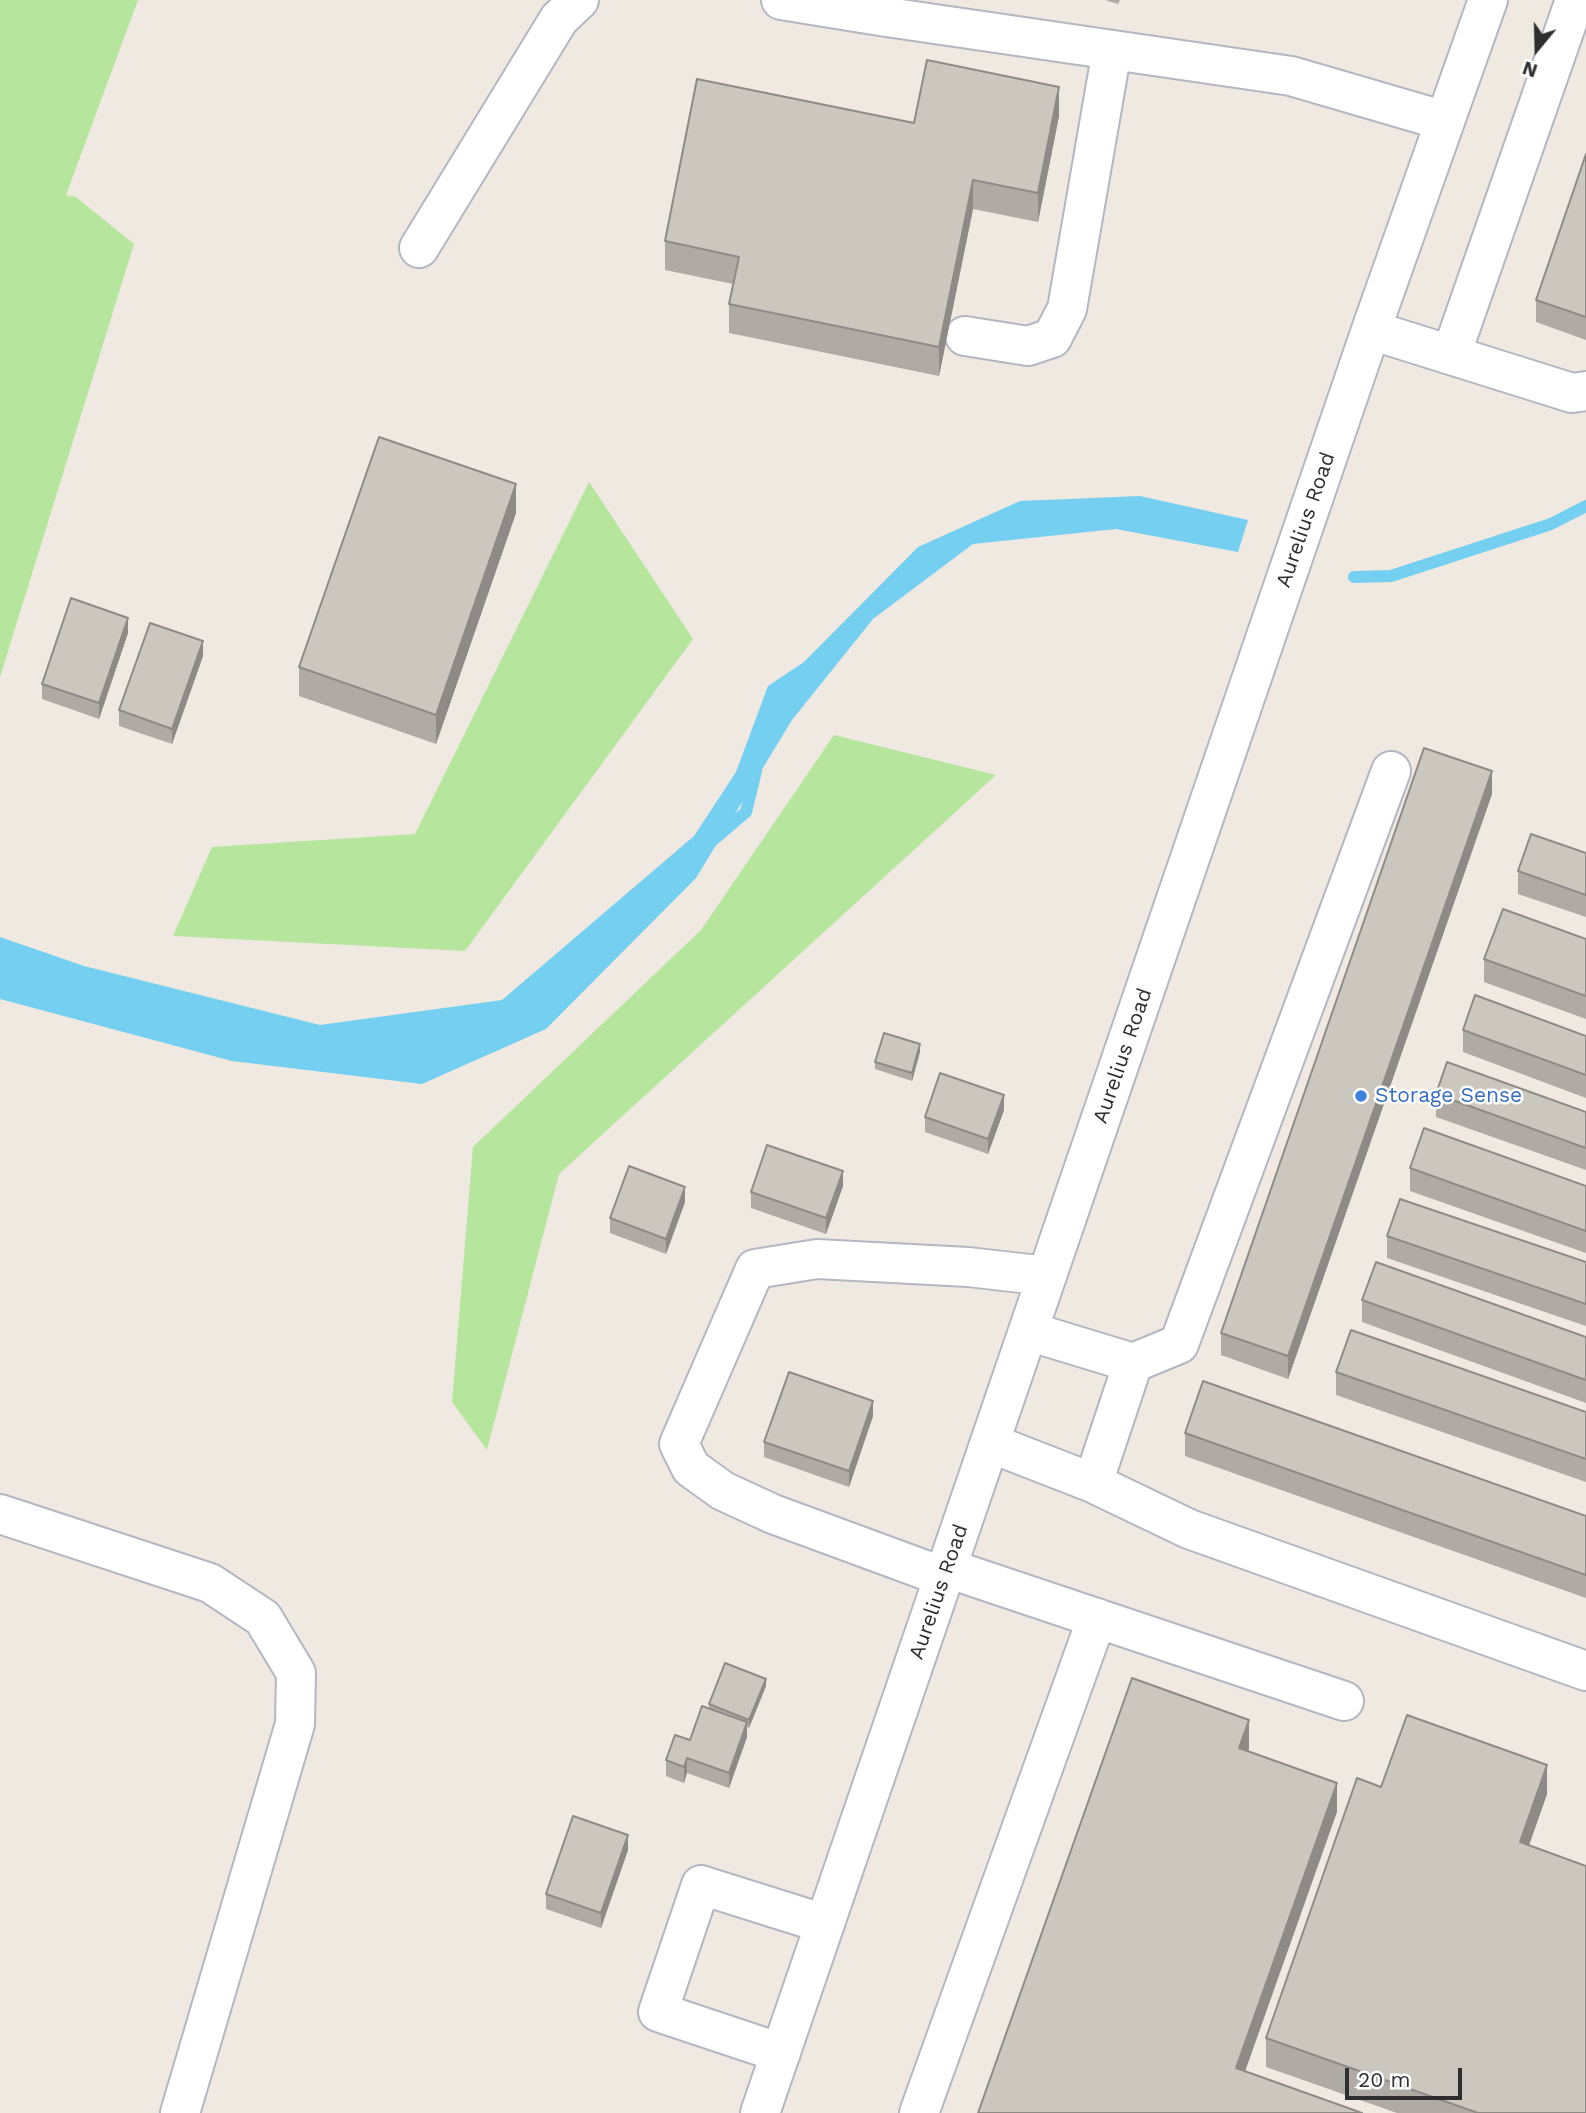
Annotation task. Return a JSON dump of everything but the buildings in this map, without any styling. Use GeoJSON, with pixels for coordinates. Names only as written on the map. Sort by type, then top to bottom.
{"type":"FeatureCollection","features":[{"type":"Feature","properties":{"kind":"street"},"geometry":{"type":"LineString","coordinates":[[419,248],[559,19],[579,0]]}},
{"type":"Feature","properties":{"kind":"street"},"geometry":{"type":"LineString","coordinates":[[781,0],[1291,76],[1445,121]]}},
{"type":"Feature","properties":{"kind":"street","name":"Aurelius Road"},"geometry":{"type":"LineString","coordinates":[[760,2113],[1371,330],[1488,0]]}},
{"type":"Feature","properties":{"kind":"street"},"geometry":{"type":"LineString","coordinates":[[1451,355],[1576,0]]}},
{"type":"Feature","properties":{"kind":"street"},"geometry":{"type":"LineString","coordinates":[[964,336],[1028,346],[1052,338],[1067,309],[1112,50]]}},
{"type":"Feature","properties":{"kind":"street"},"geometry":{"type":"LineString","coordinates":[[1371,330],[1572,393],[1586,391]]}},
{"type":"Feature","properties":{"kind":"street"},"geometry":{"type":"LineString","coordinates":[[1028,1331],[1133,1363],[1179,1344],[1391,771]]}},
{"type":"Feature","properties":{"kind":"street"},"geometry":{"type":"LineString","coordinates":[[1047,1276],[968,1267],[817,1259],[755,1269],[679,1444],[691,1468],[723,1491],[773,1514],[946,1573],[1097,1618],[1344,1701]]}},
{"type":"Feature","properties":{"kind":"street"},"geometry":{"type":"LineString","coordinates":[[1093,1483],[1133,1363]]}},
{"type":"Feature","properties":{"kind":"street"},"geometry":{"type":"LineString","coordinates":[[990,1443],[1093,1483],[1189,1529],[1586,1671]]}},
{"type":"Feature","properties":{"kind":"street"},"geometry":{"type":"LineString","coordinates":[[0,1514],[210,1583],[263,1618],[296,1673],[295,1724],[180,2113]]}},
{"type":"Feature","properties":{"kind":"street"},"geometry":{"type":"LineString","coordinates":[[919,2113],[1097,1618]]}},
{"type":"Feature","properties":{"kind":"street"},"geometry":{"type":"LineString","coordinates":[[781,2053],[658,2012],[701,1885],[825,1924]]}},
{"type":"Feature","properties":{"kind":"green space"},"geometry":{"type":"Polygon","coordinates":[[[0,0],[138,0],[66,195],[76,197],[134,244],[0,677],[0,0]]]}},
{"type":"Feature","properties":{"kind":"green space"},"geometry":{"type":"Polygon","coordinates":[[[589,482],[693,639],[465,951],[173,936],[212,847],[415,834],[589,482]]]}},
{"type":"Feature","properties":{"kind":"green space"},"geometry":{"type":"Polygon","coordinates":[[[834,735],[996,775],[559,1174],[487,1450],[452,1402],[473,1147],[701,930],[834,735]]]}},
{"type":"Feature","properties":{"kind":"water"},"geometry":{"type":"Polygon","coordinates":[[[1140,496],[1248,520],[1238,552],[1116,529],[973,544],[873,619],[792,720],[696,878],[546,1029],[422,1084],[232,1061],[0,999],[0,937],[84,966],[320,1025],[502,1000],[694,836],[736,772],[768,686],[804,662],[918,547],[1020,501],[1140,496]]]}},
{"type":"Feature","properties":{"kind":"waterway"},"geometry":{"type":"LineString","coordinates":[[1354,577],[1391,576],[1551,524],[1586,506]]}},
{"type":"Feature","properties":{"kind":"waterway"},"geometry":{"type":"LineString","coordinates":[[712,841],[746,812],[756,771]]}},
{"type":"Feature","properties":{"kind":"place","name":"Storage Sense"},"geometry":{"type":"Point","coordinates":[1361,1096]}}]}
